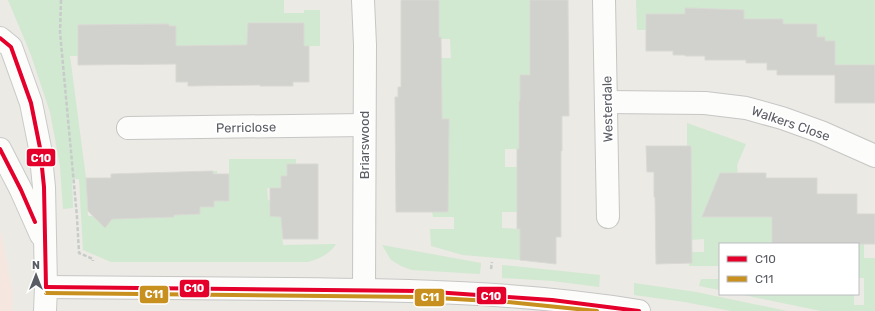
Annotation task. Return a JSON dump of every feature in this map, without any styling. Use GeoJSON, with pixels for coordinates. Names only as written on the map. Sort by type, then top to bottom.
{"type":"FeatureCollection","features":[{"type":"Feature","properties":{"kind":"street","name":"Briarswood"},"geometry":{"type":"LineString","coordinates":[[363,0],[364,289]]}},
{"type":"Feature","properties":{"kind":"street","name":"Westerdale"},"geometry":{"type":"LineString","coordinates":[[604,0],[608,217]]}},
{"type":"Feature","properties":{"kind":"street"},"geometry":{"type":"LineString","coordinates":[[0,38],[11,47],[31,104],[41,156],[44,187],[45,311]]}},
{"type":"Feature","properties":{"kind":"street","name":"Walkers Close"},"geometry":{"type":"LineString","coordinates":[[607,102],[705,104],[746,108],[782,118],[821,132],[875,156]]}},
{"type":"Feature","properties":{"kind":"street","name":"Perriclose"},"geometry":{"type":"LineString","coordinates":[[128,128],[364,126]]}},
{"type":"Feature","properties":{"kind":"street"},"geometry":{"type":"LineString","coordinates":[[0,149],[21,190],[45,245]]}},
{"type":"Feature","properties":{"kind":"street"},"geometry":{"type":"LineString","coordinates":[[46,288],[364,289],[491,294],[606,306],[639,311]]}},
{"type":"Feature","properties":{"kind":"path"},"geometry":{"type":"LineString","coordinates":[[61,0],[60,32],[79,253],[93,259],[96,288]]}},
{"type":"Feature","properties":{"kind":"shaded area"},"geometry":{"type":"Polygon","coordinates":[[[0,227],[13,293],[12,311],[0,311],[0,227]]]}},
{"type":"Feature","properties":{"kind":"green space"},"geometry":{"type":"Polygon","coordinates":[[[8,0],[284,0],[284,13],[304,13],[304,10],[320,10],[320,46],[257,46],[256,23],[248,23],[247,45],[188,46],[176,48],[176,27],[169,26],[168,24],[78,25],[78,56],[70,56],[86,178],[88,216],[174,217],[174,215],[200,214],[200,207],[214,207],[213,171],[217,171],[218,201],[229,201],[229,159],[296,159],[296,164],[287,164],[287,176],[281,176],[281,188],[267,188],[268,200],[270,201],[270,216],[281,217],[283,245],[336,244],[334,248],[324,256],[308,262],[111,262],[83,250],[79,179],[72,179],[73,208],[63,209],[60,166],[50,112],[31,55],[8,0]]]}},
{"type":"Feature","properties":{"kind":"green space"},"geometry":{"type":"Polygon","coordinates":[[[439,0],[530,0],[531,75],[520,75],[520,89],[532,101],[519,101],[519,115],[532,115],[520,149],[505,149],[505,167],[556,167],[556,170],[517,170],[517,188],[521,188],[555,212],[502,212],[502,228],[520,229],[520,260],[463,255],[431,246],[430,229],[454,229],[454,217],[433,217],[432,212],[436,212],[436,206],[448,205],[448,187],[431,156],[449,155],[449,120],[431,119],[441,58],[451,58],[450,39],[441,39],[441,37],[437,37],[439,0]]]}},
{"type":"Feature","properties":{"kind":"green space"},"geometry":{"type":"Polygon","coordinates":[[[636,0],[875,0],[875,65],[835,68],[825,41],[817,37],[816,24],[802,24],[802,36],[783,36],[783,19],[767,19],[767,23],[744,23],[744,10],[686,8],[685,16],[677,14],[647,14],[646,30],[637,30],[636,0]]]}},
{"type":"Feature","properties":{"kind":"green space"},"geometry":{"type":"Polygon","coordinates":[[[687,123],[746,144],[737,165],[738,175],[775,217],[772,243],[719,243],[719,290],[699,286],[701,279],[718,279],[718,266],[689,266],[690,252],[704,252],[704,239],[690,240],[691,146],[687,146],[687,123]]]}},
{"type":"Feature","properties":{"kind":"green space"},"geometry":{"type":"Polygon","coordinates":[[[864,226],[864,258],[875,258],[875,311],[821,311],[744,295],[854,295],[854,305],[864,305],[864,278],[859,278],[858,243],[864,226]]]}},
{"type":"Feature","properties":{"kind":"green space"},"geometry":{"type":"Polygon","coordinates":[[[382,245],[481,263],[480,274],[412,270],[391,260],[382,245]]]}},
{"type":"Feature","properties":{"kind":"green space"},"geometry":{"type":"Polygon","coordinates":[[[502,265],[600,275],[599,287],[553,281],[502,278],[502,265]]]}},
{"type":"Feature","properties":{"kind":"green space"},"geometry":{"type":"Polygon","coordinates":[[[634,283],[696,292],[787,311],[731,311],[685,302],[634,295],[634,283]]]}},
{"type":"Feature","properties":{"kind":"building"},"geometry":{"type":"Polygon","coordinates":[[[401,0],[439,0],[442,119],[449,119],[448,212],[396,212],[395,97],[398,97],[398,87],[401,87],[401,0]]]}},
{"type":"Feature","properties":{"kind":"building"},"geometry":{"type":"Polygon","coordinates":[[[530,0],[568,0],[569,116],[562,116],[561,237],[556,237],[556,264],[520,260],[520,229],[517,229],[517,149],[519,149],[520,75],[530,75],[530,0]]]}},
{"type":"Feature","properties":{"kind":"building"},"geometry":{"type":"Polygon","coordinates":[[[685,8],[744,10],[744,19],[783,19],[783,24],[817,24],[817,37],[825,37],[825,41],[835,41],[835,65],[875,65],[875,103],[835,103],[835,75],[777,75],[777,70],[767,70],[767,63],[746,63],[746,60],[705,60],[705,56],[673,55],[673,51],[646,51],[646,14],[685,14],[685,8]]]}},
{"type":"Feature","properties":{"kind":"building"},"geometry":{"type":"Polygon","coordinates":[[[248,23],[304,23],[304,46],[309,46],[309,82],[293,82],[293,86],[188,86],[188,82],[176,82],[176,64],[78,65],[78,25],[169,24],[169,26],[176,26],[176,46],[247,45],[248,23]]]}},
{"type":"Feature","properties":{"kind":"building"},"geometry":{"type":"Polygon","coordinates":[[[646,146],[691,146],[692,263],[656,264],[654,172],[647,172],[646,146]]]}},
{"type":"Feature","properties":{"kind":"building"},"geometry":{"type":"Polygon","coordinates":[[[287,164],[318,164],[318,239],[283,239],[281,217],[270,216],[270,188],[281,188],[281,176],[287,176],[287,164]]]}},
{"type":"Feature","properties":{"kind":"building"},"geometry":{"type":"Polygon","coordinates":[[[213,171],[213,174],[229,174],[229,201],[214,201],[214,207],[200,207],[200,214],[174,215],[174,217],[112,219],[105,228],[88,211],[86,178],[111,178],[111,174],[213,171]]]}},
{"type":"Feature","properties":{"kind":"building"},"geometry":{"type":"Polygon","coordinates":[[[720,173],[766,173],[766,178],[817,178],[817,194],[857,194],[857,214],[875,214],[875,244],[772,243],[772,217],[702,217],[720,173]]]}},
{"type":"Feature","properties":{"kind":"transit line","name":"C10"},"geometry":{"type":"LineString","coordinates":[[0,38],[11,47],[31,103],[40,148],[44,187],[46,287]]}},
{"type":"Feature","properties":{"kind":"transit line","name":"C10"},"geometry":{"type":"LineString","coordinates":[[0,149],[21,190],[35,222]]}},
{"type":"Feature","properties":{"kind":"transit line","name":"C10"},"geometry":{"type":"LineString","coordinates":[[46,287],[420,291],[552,300],[639,311]]}},
{"type":"Feature","properties":{"kind":"transit line","name":"C11"},"geometry":{"type":"LineString","coordinates":[[46,293],[420,297],[507,302],[597,311]]}}]}
